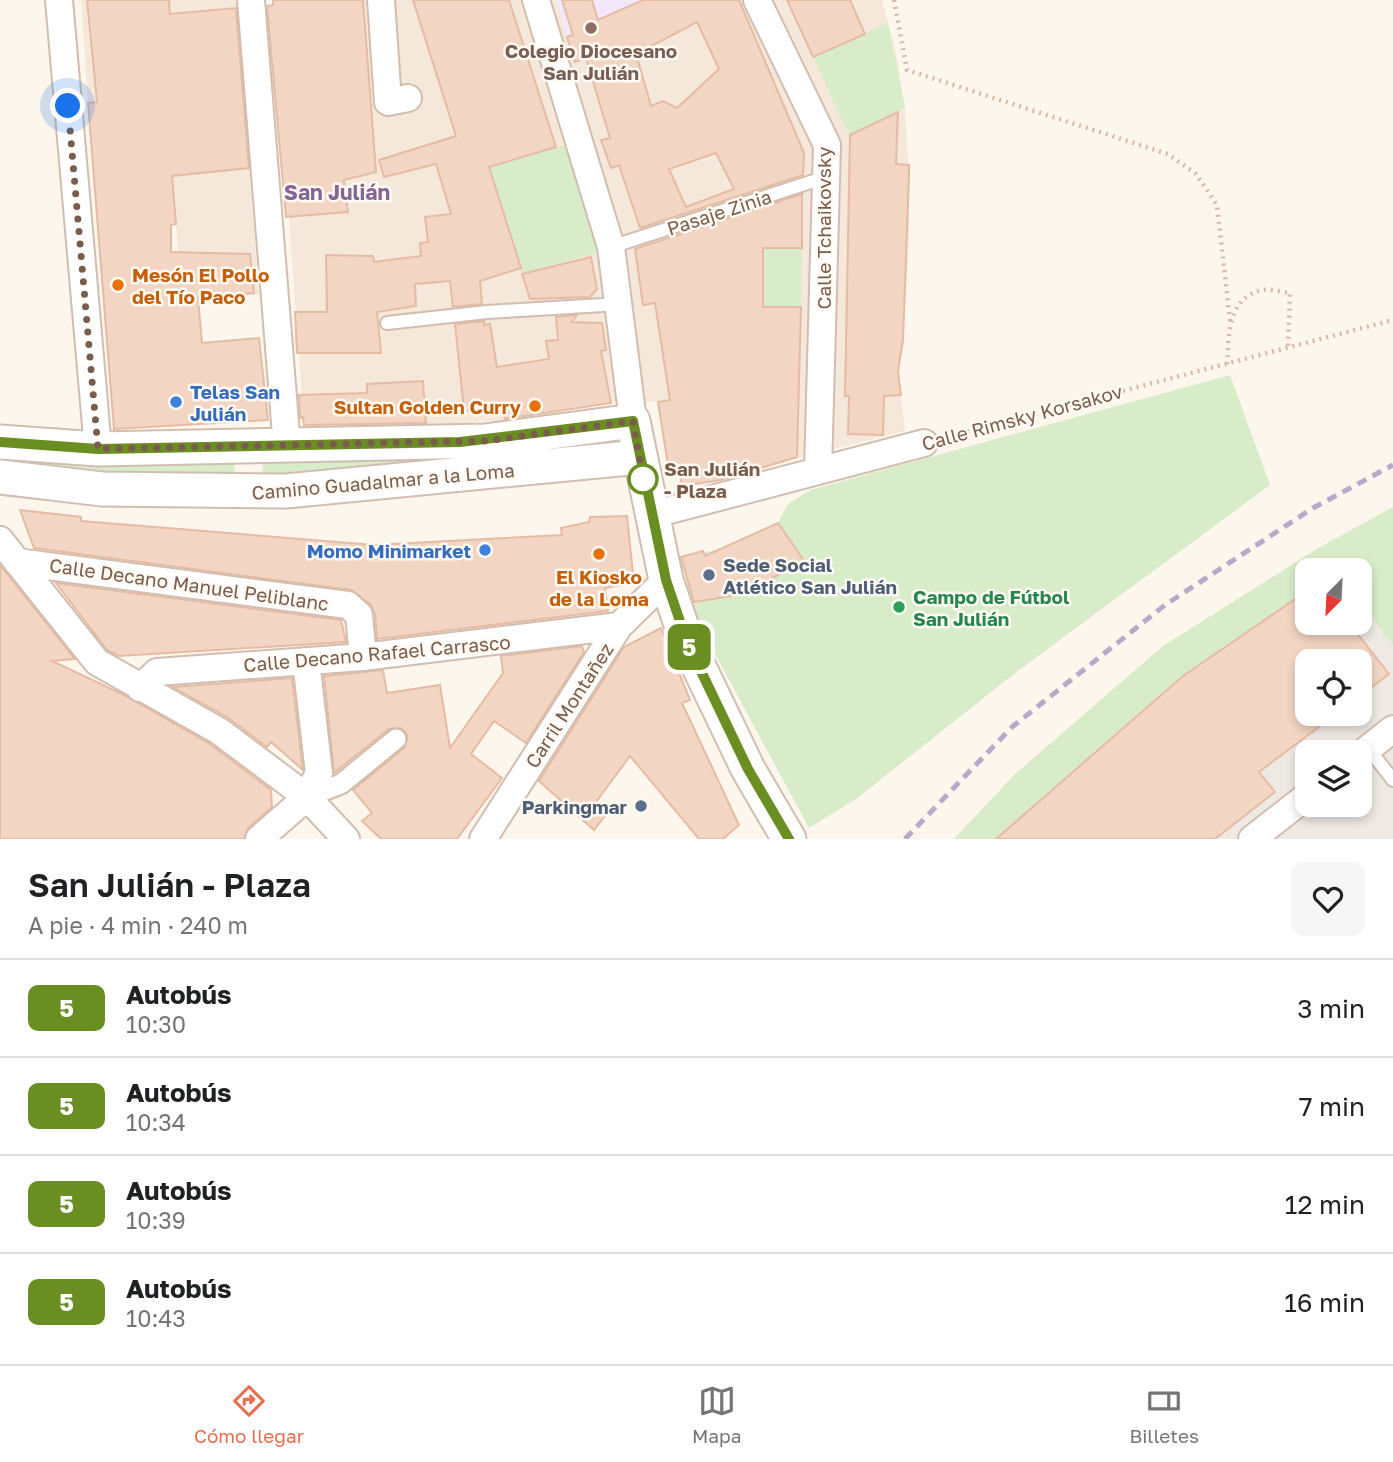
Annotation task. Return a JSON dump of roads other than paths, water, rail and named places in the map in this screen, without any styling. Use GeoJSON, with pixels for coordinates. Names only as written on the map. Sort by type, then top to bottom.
{"type":"FeatureCollection","features":[{"type":"Feature","properties":{"kind":"street"},"geometry":{"type":"LineString","coordinates":[[59,0],[98,449]]}},
{"type":"Feature","properties":{"kind":"street"},"geometry":{"type":"LineString","coordinates":[[251,0],[287,447]]}},
{"type":"Feature","properties":{"kind":"street"},"geometry":{"type":"LineString","coordinates":[[382,0],[388,103],[408,98]]}},
{"type":"Feature","properties":{"kind":"street"},"geometry":{"type":"LineString","coordinates":[[536,0],[611,247],[633,421],[666,580],[687,642],[748,769],[789,839]]}},
{"type":"Feature","properties":{"kind":"street","name":"Calle Tchaikovsky"},"geometry":{"type":"LineString","coordinates":[[757,0],[827,145],[818,471]]}},
{"type":"Feature","properties":{"kind":"street","name":"Camino Guadalmar a la Loma"},"geometry":{"type":"LineString","coordinates":[[0,442],[98,449],[485,441],[633,421]]}},
{"type":"Feature","properties":{"kind":"street","name":"Calle Rimsky Korsakov"},"geometry":{"type":"LineString","coordinates":[[651,515],[924,443]]}},
{"type":"Feature","properties":{"kind":"street","name":"Camino Guadalmar a la Loma"},"geometry":{"type":"LineString","coordinates":[[0,477],[103,489],[286,491],[640,457]]}},
{"type":"Feature","properties":{"kind":"street"},"geometry":{"type":"LineString","coordinates":[[0,540],[97,662],[219,731],[307,797],[346,839]]}},
{"type":"Feature","properties":{"kind":"street","name":"Calle Decano Manuel Peliblanc"},"geometry":{"type":"LineString","coordinates":[[17,562],[348,605],[359,615],[363,657]]}},
{"type":"Feature","properties":{"kind":"street","name":"Carril Montañez"},"geometry":{"type":"LineString","coordinates":[[483,839],[619,626],[666,580]]}},
{"type":"Feature","properties":{"kind":"street","name":"Calle Decano Rafael Carrasco"},"geometry":{"type":"LineString","coordinates":[[140,688],[157,672],[363,657],[619,626]]}},
{"type":"Feature","properties":{"kind":"street"},"geometry":{"type":"LineString","coordinates":[[306,661],[319,773],[307,797]]}},
{"type":"Feature","properties":{"kind":"street"},"geometry":{"type":"LineString","coordinates":[[1372,745],[1393,729]]}},
{"type":"Feature","properties":{"kind":"street"},"geometry":{"type":"LineString","coordinates":[[259,839],[307,797],[341,785],[396,739]]}},
{"type":"Feature","properties":{"kind":"street"},"geometry":{"type":"LineString","coordinates":[[1252,839],[1295,805]]}},
{"type":"Feature","properties":{"kind":"lane","name":"Pasaje Zinia"},"geometry":{"type":"LineString","coordinates":[[611,247],[827,177]]}},
{"type":"Feature","properties":{"kind":"lane"},"geometry":{"type":"LineString","coordinates":[[387,323],[487,312],[620,304]]}},
{"type":"Feature","properties":{"kind":"lane"},"geometry":{"type":"LineString","coordinates":[[1372,759],[1393,780]]}},
{"type":"Feature","properties":{"kind":"railway"},"geometry":{"type":"LineString","coordinates":[[905,839],[1012,727],[1165,605],[1313,508],[1393,465]]}},
{"type":"Feature","properties":{"kind":"place","name":"Colegio Diocesano San Julián"},"geometry":{"type":"Point","coordinates":[591,28]}},
{"type":"Feature","properties":{"kind":"place","name":"Mesón El Pollo del Tío Paco"},"geometry":{"type":"Point","coordinates":[118,285]}},
{"type":"Feature","properties":{"kind":"place","name":"Telas San Julián"},"geometry":{"type":"Point","coordinates":[176,402]}},
{"type":"Feature","properties":{"kind":"place","name":"Sultan Golden Curry"},"geometry":{"type":"Point","coordinates":[535,406]}},
{"type":"Feature","properties":{"kind":"place","name":"San Julián - Plaza"},"geometry":{"type":"Point","coordinates":[643,479]}},
{"type":"Feature","properties":{"kind":"place","name":"Momo Minimarket"},"geometry":{"type":"Point","coordinates":[485,550]}},
{"type":"Feature","properties":{"kind":"place","name":"El Kiosko de la Loma"},"geometry":{"type":"Point","coordinates":[599,554]}},
{"type":"Feature","properties":{"kind":"place","name":"Sede Social Atlético San Julián"},"geometry":{"type":"Point","coordinates":[709,575]}},
{"type":"Feature","properties":{"kind":"place","name":"Campo de Fútbol San Julián"},"geometry":{"type":"Point","coordinates":[899,607]}},
{"type":"Feature","properties":{"kind":"place","name":"Parkingmar"},"geometry":{"type":"Point","coordinates":[641,806]}},
{"type":"Feature","properties":{"kind":"district","name":"San Julián"},"geometry":{"type":"Point","coordinates":[337,192]}}]}
